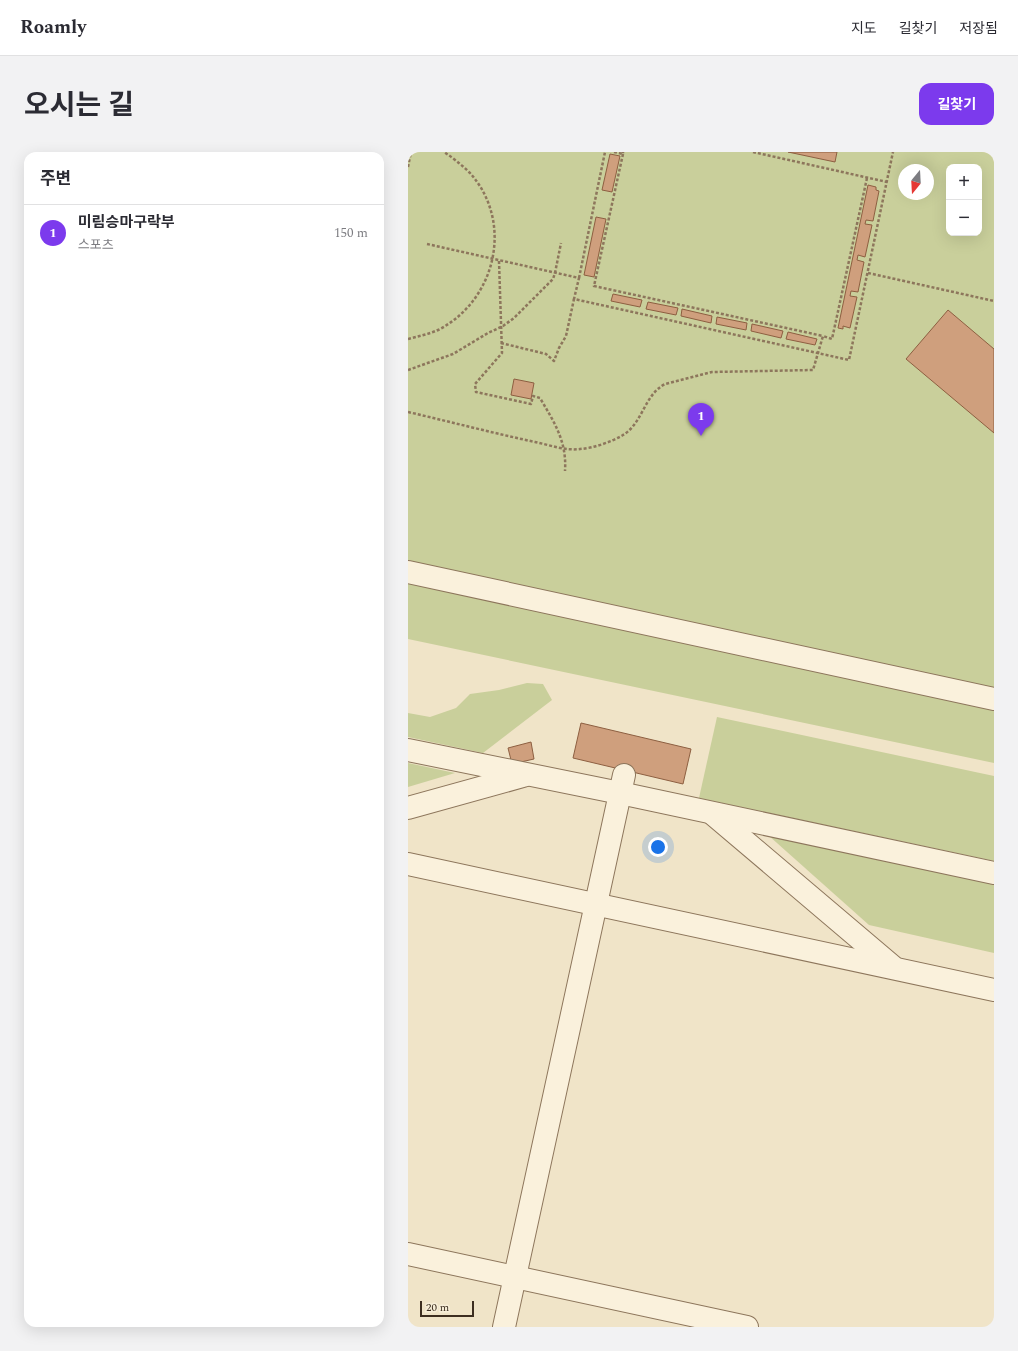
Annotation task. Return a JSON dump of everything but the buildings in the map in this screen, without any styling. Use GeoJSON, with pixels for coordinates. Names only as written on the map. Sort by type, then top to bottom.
{"type":"FeatureCollection","features":[{"type":"Feature","properties":{"kind":"street"},"geometry":{"type":"LineString","coordinates":[[408,572],[994,699]]}},
{"type":"Feature","properties":{"kind":"street"},"geometry":{"type":"LineString","coordinates":[[408,750],[526,775],[622,784],[712,813],[994,873]]}},
{"type":"Feature","properties":{"kind":"street"},"geometry":{"type":"LineString","coordinates":[[408,808],[526,775]]}},
{"type":"Feature","properties":{"kind":"street"},"geometry":{"type":"LineString","coordinates":[[504,1327],[622,784]]}},
{"type":"Feature","properties":{"kind":"street"},"geometry":{"type":"LineString","coordinates":[[712,813],[895,969]]}},
{"type":"Feature","properties":{"kind":"street"},"geometry":{"type":"LineString","coordinates":[[408,864],[994,990]]}},
{"type":"Feature","properties":{"kind":"street"},"geometry":{"type":"LineString","coordinates":[[408,1254],[747,1327]]}},
{"type":"Feature","properties":{"kind":"path"},"geometry":{"type":"LineString","coordinates":[[408,167],[411,152]]}},
{"type":"Feature","properties":{"kind":"path"},"geometry":{"type":"LineString","coordinates":[[408,339],[439,329],[466,310],[485,283],[492,260],[495,234],[488,202],[470,173],[444,152]]}},
{"type":"Feature","properties":{"kind":"path"},"geometry":{"type":"LineString","coordinates":[[501,343],[546,354],[554,361],[566,336],[605,152]]}},
{"type":"Feature","properties":{"kind":"path"},"geometry":{"type":"LineString","coordinates":[[614,152],[623,153],[594,286],[832,339],[866,178]]}},
{"type":"Feature","properties":{"kind":"path"},"geometry":{"type":"LineString","coordinates":[[754,152],[887,182]]}},
{"type":"Feature","properties":{"kind":"path"},"geometry":{"type":"LineString","coordinates":[[574,299],[849,360],[893,152]]}},
{"type":"Feature","properties":{"kind":"path"},"geometry":{"type":"LineString","coordinates":[[408,370],[453,354],[514,318],[553,279],[561,243]]}},
{"type":"Feature","properties":{"kind":"path"},"geometry":{"type":"LineString","coordinates":[[427,244],[492,260],[578,278]]}},
{"type":"Feature","properties":{"kind":"path"},"geometry":{"type":"LineString","coordinates":[[498,261],[502,354],[475,384],[476,392],[531,404],[533,396],[540,398],[554,422],[565,449],[565,471]]}},
{"type":"Feature","properties":{"kind":"path"},"geometry":{"type":"LineString","coordinates":[[868,273],[994,301]]}},
{"type":"Feature","properties":{"kind":"path"},"geometry":{"type":"LineString","coordinates":[[408,412],[493,434],[565,449],[588,448],[603,444],[632,429],[654,393],[665,384],[712,372],[813,370],[822,336]]}},
{"type":"Feature","properties":{"kind":"green space"},"geometry":{"type":"Polygon","coordinates":[[[408,152],[994,152],[994,763],[408,639],[408,152]]]}},
{"type":"Feature","properties":{"kind":"green space"},"geometry":{"type":"Polygon","coordinates":[[[527,683],[543,684],[552,700],[483,753],[408,737],[408,713],[430,717],[456,708],[470,694],[499,690],[527,683]]]}},
{"type":"Feature","properties":{"kind":"green space"},"geometry":{"type":"Polygon","coordinates":[[[717,717],[994,776],[994,861],[699,798],[717,717]]]}},
{"type":"Feature","properties":{"kind":"green space"},"geometry":{"type":"Polygon","coordinates":[[[408,763],[455,773],[408,787],[408,763]]]}},
{"type":"Feature","properties":{"kind":"green space"},"geometry":{"type":"Polygon","coordinates":[[[768,835],[994,883],[994,953],[869,925],[768,835]]]}},
{"type":"Feature","properties":{"kind":"place","name":"미림승마구락부"},"geometry":{"type":"Point","coordinates":[701,436]}}]}
